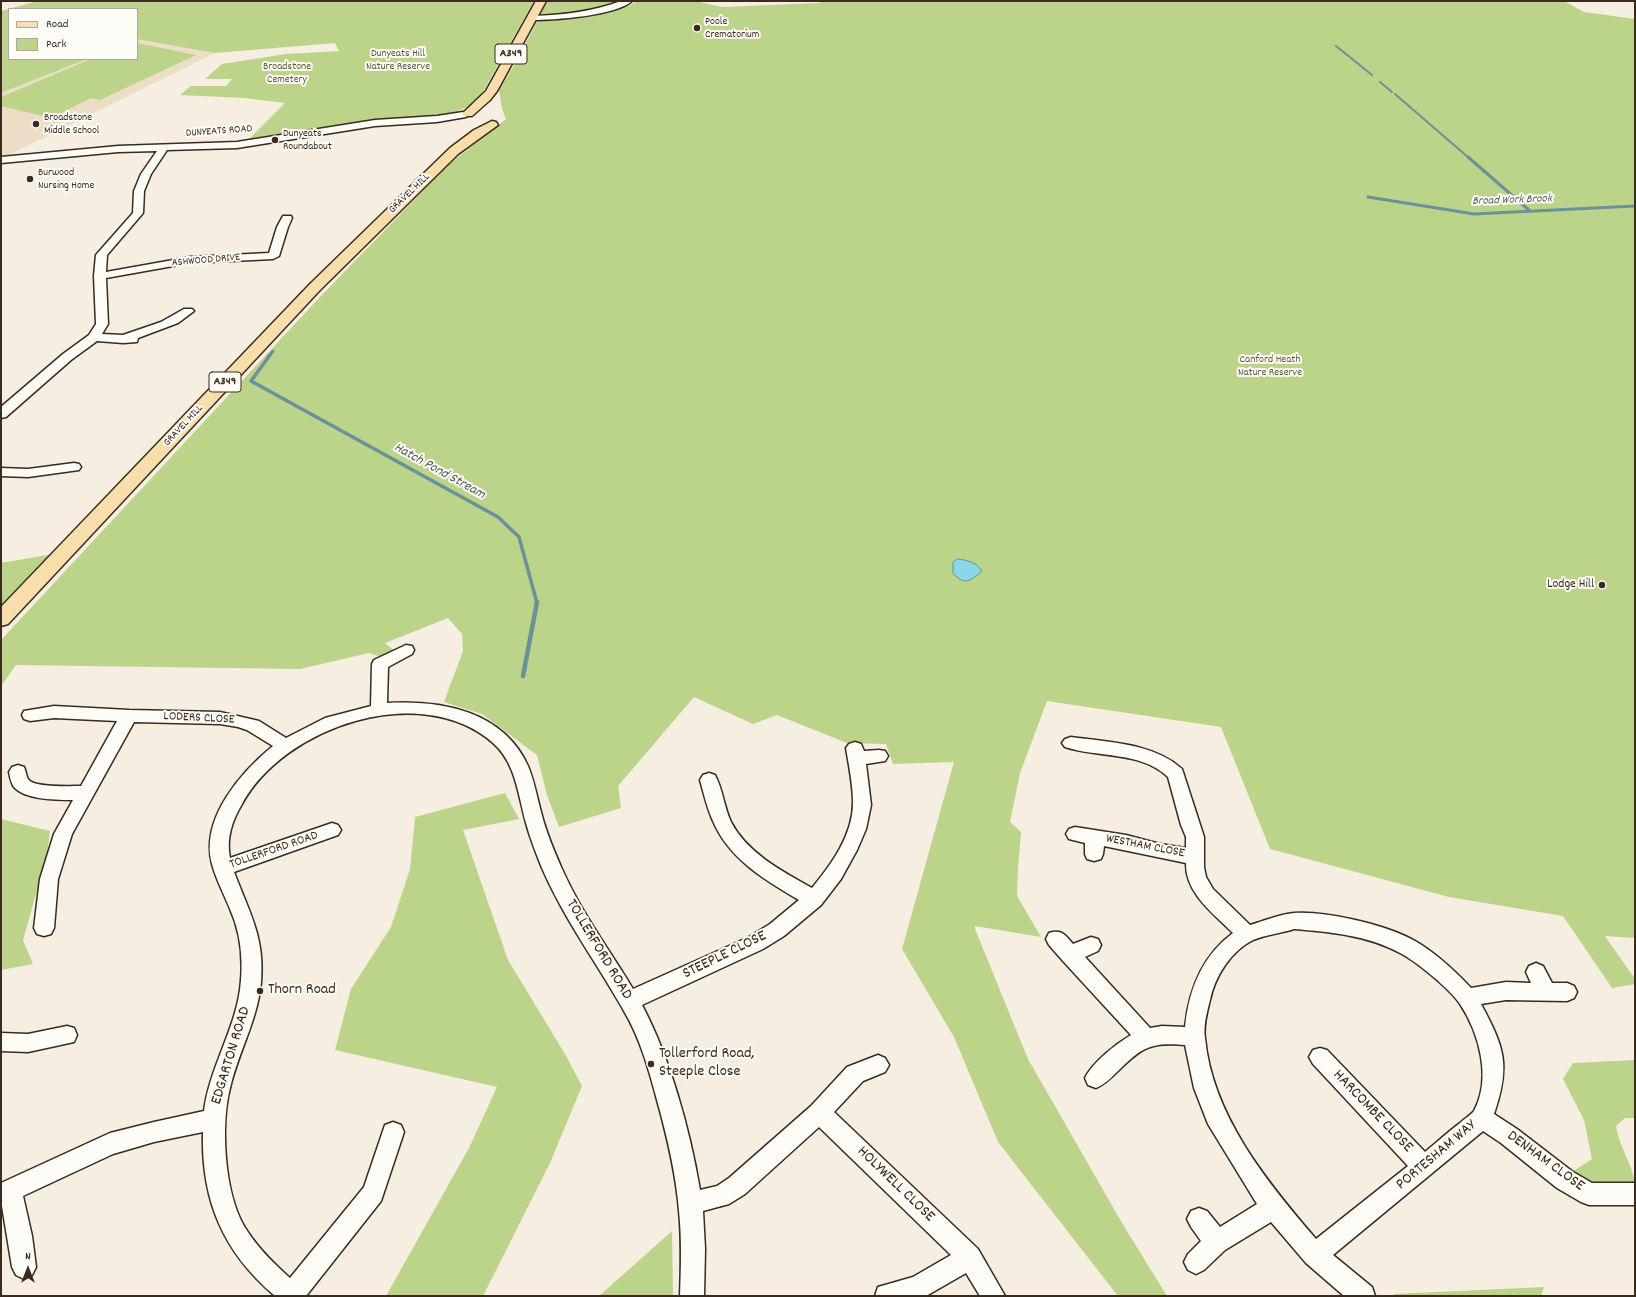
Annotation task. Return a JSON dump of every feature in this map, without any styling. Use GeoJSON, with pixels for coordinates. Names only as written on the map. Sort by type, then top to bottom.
{"type":"FeatureCollection","features":[{"type":"Feature","properties":{"kind":"main road","name":"A349"},"geometry":{"type":"LineString","coordinates":[[464,122],[491,91],[541,1]]}},
{"type":"Feature","properties":{"kind":"main road"},"geometry":{"type":"LineString","coordinates":[[464,122],[480,128],[491,115],[491,91]]}},
{"type":"Feature","properties":{"kind":"main road"},"geometry":{"type":"LineString","coordinates":[[464,122],[491,115]]}},
{"type":"Feature","properties":{"kind":"main road","name":"GRAVEL HILL"},"geometry":{"type":"LineString","coordinates":[[1,619],[310,292],[454,151],[478,133],[491,115]]}},
{"type":"Feature","properties":{"kind":"main road","name":"GRAVEL HILL"},"geometry":{"type":"LineString","coordinates":[[454,151],[460,140],[464,122]]}},
{"type":"Feature","properties":{"kind":"street"},"geometry":{"type":"LineString","coordinates":[[532,18],[574,16],[607,10],[628,1]]}},
{"type":"Feature","properties":{"kind":"street","name":"DUNYEATS ROAD"},"geometry":{"type":"LineString","coordinates":[[1,160],[118,149],[237,145],[375,123],[437,119],[464,122]]}},
{"type":"Feature","properties":{"kind":"street"},"geometry":{"type":"LineString","coordinates":[[1,414],[67,357],[94,337],[102,324],[100,276],[102,255],[138,213],[139,191],[146,174],[164,147]]}},
{"type":"Feature","properties":{"kind":"street","name":"ASHWOOD DRIVE"},"geometry":{"type":"LineString","coordinates":[[100,276],[190,260],[273,256],[279,242],[281,225],[287,218]]}},
{"type":"Feature","properties":{"kind":"street"},"geometry":{"type":"LineString","coordinates":[[123,339],[165,324],[180,317],[188,311]]}},
{"type":"Feature","properties":{"kind":"street"},"geometry":{"type":"LineString","coordinates":[[94,337],[123,339],[164,336]]}},
{"type":"Feature","properties":{"kind":"street"},"geometry":{"type":"LineString","coordinates":[[1,472],[30,474],[74,467]]}},
{"type":"Feature","properties":{"kind":"street"},"geometry":{"type":"LineString","coordinates":[[379,710],[380,664],[406,650]]}},
{"type":"Feature","properties":{"kind":"street","name":"TOLLERFORD ROAD"},"geometry":{"type":"LineString","coordinates":[[332,830],[223,868],[218,848],[223,824],[231,805],[243,785],[286,746],[336,720],[379,710],[410,708],[433,709],[454,713],[472,720],[486,728],[513,751],[522,770],[536,826],[554,874],[573,911],[629,1001],[642,1025],[664,1083],[682,1155],[690,1203],[693,1270],[692,1296]]}},
{"type":"Feature","properties":{"kind":"street","name":"LODERS CLOSE"},"geometry":{"type":"LineString","coordinates":[[30,715],[54,712],[129,716],[220,718],[254,725],[286,746]]}},
{"type":"Feature","properties":{"kind":"street"},"geometry":{"type":"LineString","coordinates":[[44,928],[49,879],[63,834],[129,716]]}},
{"type":"Feature","properties":{"kind":"street","name":"WESTHAM CLOSE"},"geometry":{"type":"LineString","coordinates":[[1071,743],[1093,754],[1155,759],[1172,768],[1176,774],[1190,825],[1195,837],[1197,878],[1214,902],[1247,934]]}},
{"type":"Feature","properties":{"kind":"street","name":"STEEPLE CLOSE"},"geometry":{"type":"LineString","coordinates":[[629,1001],[756,943],[777,930],[814,899],[834,874],[848,850],[857,829],[862,805],[860,774],[856,753],[879,756]]}},
{"type":"Feature","properties":{"kind":"street"},"geometry":{"type":"LineString","coordinates":[[18,772],[20,781],[24,786],[40,792],[85,793]]}},
{"type":"Feature","properties":{"kind":"street"},"geometry":{"type":"LineString","coordinates":[[709,780],[722,820],[729,834],[746,853],[762,867],[814,899]]}},
{"type":"Feature","properties":{"kind":"street","name":"WESTHAM CLOSE"},"geometry":{"type":"LineString","coordinates":[[1075,834],[1094,846],[1126,842],[1160,851],[1196,857]]}},
{"type":"Feature","properties":{"kind":"street","name":"EDGARTON ROAD"},"geometry":{"type":"LineString","coordinates":[[223,868],[244,918],[250,944],[250,990],[242,1024],[220,1084],[214,1119],[215,1162],[225,1209],[236,1234],[256,1261],[293,1296],[373,1193],[393,1132]]}},
{"type":"Feature","properties":{"kind":"street","name":"PORTESHAM WAY"},"geometry":{"type":"LineString","coordinates":[[1314,1255],[1424,1167],[1482,1118],[1491,1092],[1493,1073],[1492,1054],[1487,1036],[1467,997],[1445,974],[1408,947],[1379,935],[1336,924],[1294,921],[1247,934],[1227,950],[1213,966],[1202,990],[1196,1017],[1194,1037],[1205,1088],[1216,1117],[1273,1207],[1314,1255],[1345,1283],[1363,1296]]}},
{"type":"Feature","properties":{"kind":"street"},"geometry":{"type":"LineString","coordinates":[[1056,939],[1146,1038]]}},
{"type":"Feature","properties":{"kind":"street"},"geometry":{"type":"LineString","coordinates":[[1070,955],[1091,945]]}},
{"type":"Feature","properties":{"kind":"street"},"geometry":{"type":"LineString","coordinates":[[1536,972],[1546,992]]}},
{"type":"Feature","properties":{"kind":"street"},"geometry":{"type":"LineString","coordinates":[[1467,997],[1506,991],[1567,992]]}},
{"type":"Feature","properties":{"kind":"street"},"geometry":{"type":"LineString","coordinates":[[1,1042],[28,1043],[66,1035]]}},
{"type":"Feature","properties":{"kind":"street"},"geometry":{"type":"LineString","coordinates":[[1096,1078],[1117,1058],[1146,1038],[1169,1035],[1194,1037]]}},
{"type":"Feature","properties":{"kind":"street","name":"HARCOMBE CLOSE"},"geometry":{"type":"LineString","coordinates":[[1320,1057],[1424,1167]]}},
{"type":"Feature","properties":{"kind":"street"},"geometry":{"type":"LineString","coordinates":[[690,1203],[721,1196],[737,1186],[753,1170],[819,1113],[855,1074],[878,1065]]}},
{"type":"Feature","properties":{"kind":"street","name":"HOLYWELL CLOSE"},"geometry":{"type":"LineString","coordinates":[[819,1113],[970,1257],[993,1296]]}},
{"type":"Feature","properties":{"kind":"street","name":"DENHAM CLOSE"},"geometry":{"type":"LineString","coordinates":[[1482,1118],[1509,1136],[1565,1180],[1589,1194],[1635,1194]]}},
{"type":"Feature","properties":{"kind":"street"},"geometry":{"type":"LineString","coordinates":[[24,1267],[20,1236],[6,1193],[77,1158],[110,1144],[154,1132],[214,1119]]}},
{"type":"Feature","properties":{"kind":"street"},"geometry":{"type":"LineString","coordinates":[[1196,1262],[1218,1242],[1273,1207]]}},
{"type":"Feature","properties":{"kind":"street"},"geometry":{"type":"LineString","coordinates":[[1199,1219],[1218,1242]]}},
{"type":"Feature","properties":{"kind":"street"},"geometry":{"type":"LineString","coordinates":[[887,1296],[917,1288],[970,1257]]}},
{"type":"Feature","properties":{"kind":"shaded area","name":"Broadstone Middle School"},"geometry":{"type":"Polygon","coordinates":[[[138,38],[215,53],[9,155],[1,155],[1,93],[84,60],[138,60],[138,38]]]}},
{"type":"Feature","properties":{"kind":"green space","name":"Dunyeats Hill Nature Reserve"},"geometry":{"type":"Polygon","coordinates":[[[37,1],[534,1],[481,95],[470,106],[453,113],[247,141],[285,103],[244,98],[180,95],[191,86],[226,86],[232,79],[205,79],[222,64],[286,54],[339,51],[335,43],[215,53],[138,39],[138,8],[12,8],[37,1]]]}},
{"type":"Feature","properties":{"kind":"green space"},"geometry":{"type":"Polygon","coordinates":[[[548,1],[624,1],[574,15],[539,16],[548,1]]]}},
{"type":"Feature","properties":{"kind":"green space","name":"Canford Heath Nature Reserve"},"geometry":{"type":"Polygon","coordinates":[[[639,1],[695,1],[722,7],[820,3],[821,1],[1564,1],[1584,12],[1635,19],[1635,938],[1605,936],[1635,979],[1635,984],[1612,988],[1563,916],[1449,897],[1270,849],[1221,727],[1047,701],[1020,773],[1010,822],[1021,832],[1017,896],[1041,937],[975,926],[975,929],[1028,1059],[1122,1223],[1167,1296],[1118,1296],[998,1142],[954,1037],[902,949],[954,762],[893,764],[886,744],[847,743],[777,715],[753,724],[694,697],[618,786],[621,808],[559,827],[547,795],[537,755],[482,714],[444,702],[463,651],[462,634],[448,618],[385,643],[396,652],[384,658],[369,653],[300,669],[16,665],[1,686],[1,640],[319,298],[449,164],[506,119],[502,109],[499,90],[516,62],[538,20],[574,19],[613,12],[639,1]]]}},
{"type":"Feature","properties":{"kind":"green space","name":"Dunyeats Hill Nature Reserve"},"geometry":{"type":"Polygon","coordinates":[[[8,9],[8,60],[84,60],[1,93],[1,11],[8,9]]]}},
{"type":"Feature","properties":{"kind":"green space"},"geometry":{"type":"Polygon","coordinates":[[[138,43],[196,55],[100,100],[91,98],[51,118],[1,106],[1,97],[89,60],[138,60],[138,43]]]}},
{"type":"Feature","properties":{"kind":"green space"},"geometry":{"type":"Polygon","coordinates":[[[53,554],[1,608],[1,563],[53,554]]]}},
{"type":"Feature","properties":{"kind":"green space"},"geometry":{"type":"Polygon","coordinates":[[[505,793],[519,819],[463,830],[508,960],[565,1054],[582,1086],[550,1163],[483,1296],[386,1296],[469,1148],[497,1087],[335,1050],[351,989],[391,927],[410,869],[415,817],[505,793]]]}},
{"type":"Feature","properties":{"kind":"green space"},"geometry":{"type":"Polygon","coordinates":[[[1,819],[50,831],[47,855],[23,940],[33,964],[1,970],[1,819]]]}},
{"type":"Feature","properties":{"kind":"green space"},"geometry":{"type":"Polygon","coordinates":[[[1635,1060],[1635,1118],[1625,1118],[1616,1126],[1620,1142],[1630,1165],[1635,1189],[1602,1190],[1569,1174],[1592,1159],[1584,1120],[1563,1079],[1573,1063],[1635,1060]]]}},
{"type":"Feature","properties":{"kind":"green space"},"geometry":{"type":"Polygon","coordinates":[[[672,1231],[673,1296],[599,1296],[672,1231]]]}},
{"type":"Feature","properties":{"kind":"green space"},"geometry":{"type":"Polygon","coordinates":[[[1544,1287],[1541,1296],[1396,1296],[1394,1294],[1544,1287]]]}},
{"type":"Feature","properties":{"kind":"water"},"geometry":{"type":"Polygon","coordinates":[[[957,559],[971,562],[977,565],[982,571],[968,581],[961,580],[953,573],[953,563],[957,559]]]}},
{"type":"Feature","properties":{"kind":"waterway"},"geometry":{"type":"LineString","coordinates":[[1336,46],[1372,75]]}},
{"type":"Feature","properties":{"kind":"waterway"},"geometry":{"type":"LineString","coordinates":[[1380,82],[1392,92]]}},
{"type":"Feature","properties":{"kind":"waterway"},"geometry":{"type":"LineString","coordinates":[[1395,94],[1469,158]]}},
{"type":"Feature","properties":{"kind":"waterway"},"geometry":{"type":"LineString","coordinates":[[1468,157],[1530,211]]}},
{"type":"Feature","properties":{"kind":"waterway","name":"Broad Work Brook"},"geometry":{"type":"LineString","coordinates":[[1368,197],[1474,214],[1635,206]]}},
{"type":"Feature","properties":{"kind":"waterway","name":"Hatch Pond Stream"},"geometry":{"type":"LineString","coordinates":[[269,356],[273,351]]}},
{"type":"Feature","properties":{"kind":"waterway","name":"Hatch Pond Stream"},"geometry":{"type":"LineString","coordinates":[[270,355],[251,381],[498,517],[519,537],[537,603]]}},
{"type":"Feature","properties":{"kind":"waterway","name":"Hatch Pond Stream"},"geometry":{"type":"LineString","coordinates":[[523,676],[537,603]]}},
{"type":"Feature","properties":{"kind":"place","name":"Poole Crematorium"},"geometry":{"type":"Point","coordinates":[697,28]}},
{"type":"Feature","properties":{"kind":"place","name":"Broadstone Middle School"},"geometry":{"type":"Point","coordinates":[36,124]}},
{"type":"Feature","properties":{"kind":"place","name":"Dunyeats Roundabout"},"geometry":{"type":"Point","coordinates":[275,140]}},
{"type":"Feature","properties":{"kind":"place","name":"Burwood Nursing Home"},"geometry":{"type":"Point","coordinates":[30,179]}},
{"type":"Feature","properties":{"kind":"place","name":"Lodge Hill"},"geometry":{"type":"Point","coordinates":[1602,585]}},
{"type":"Feature","properties":{"kind":"place","name":"Thorn Road"},"geometry":{"type":"Point","coordinates":[260,991]}},
{"type":"Feature","properties":{"kind":"place","name":"Tollerford Road, Steeple Close"},"geometry":{"type":"Point","coordinates":[651,1064]}},
{"type":"Feature","properties":{"kind":"park label","name":"Broadstone Cemetery"},"geometry":{"type":"Point","coordinates":[287,73]}}]}
